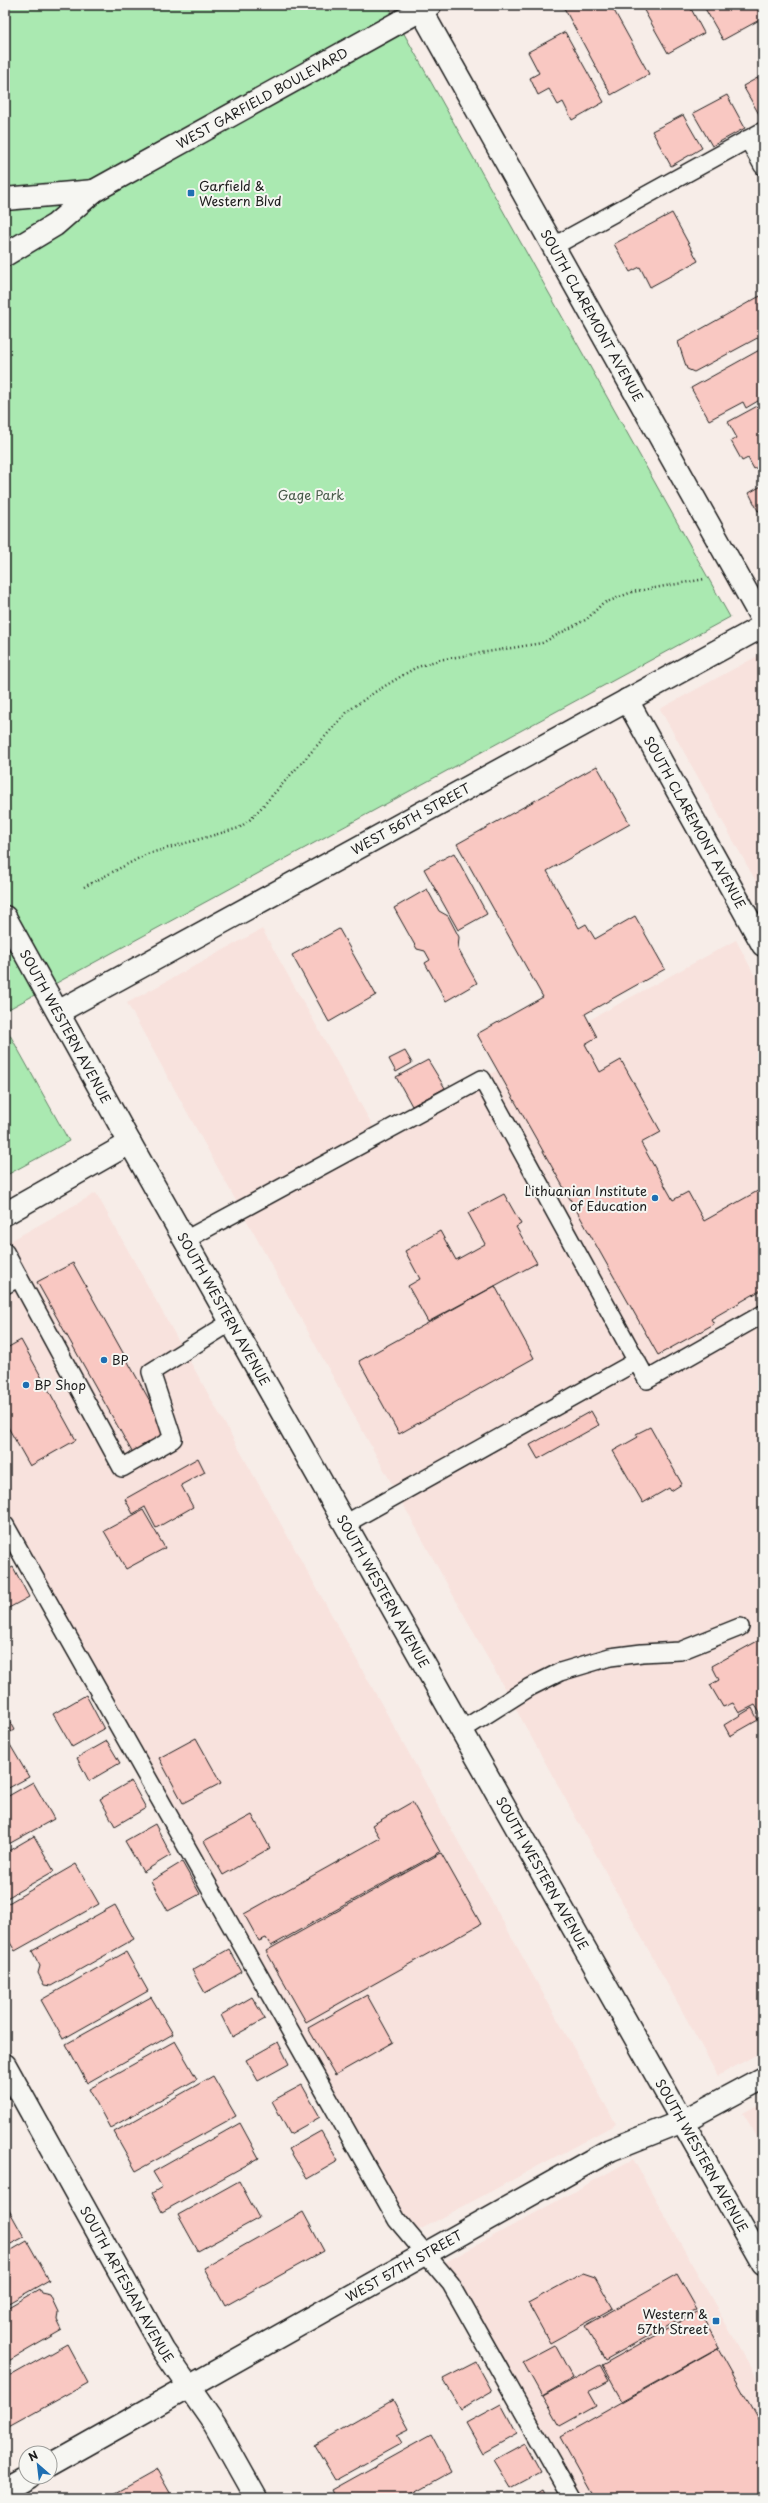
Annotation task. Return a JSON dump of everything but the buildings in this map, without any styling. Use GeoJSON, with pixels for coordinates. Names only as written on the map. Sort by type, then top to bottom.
{"type":"FeatureCollection","features":[{"type":"Feature","properties":{"kind":"street","name":"WEST GARFIELD BOULEVARD"},"geometry":{"type":"LineString","coordinates":[[5,255],[55,225],[94,191],[426,7]]}},
{"type":"Feature","properties":{"kind":"street","name":"SOUTH CLAREMONT AVENUE"},"geometry":{"type":"LineString","coordinates":[[426,7],[554,246],[763,621]]}},
{"type":"Feature","properties":{"kind":"street","name":"WEST GARFIELD BOULEVARD"},"geometry":{"type":"LineString","coordinates":[[5,199],[94,191]]}},
{"type":"Feature","properties":{"kind":"street","name":"WEST 56TH STREET"},"geometry":{"type":"LineString","coordinates":[[58,1012],[763,626]]}},
{"type":"Feature","properties":{"kind":"street","name":"SOUTH CLAREMONT AVENUE"},"geometry":{"type":"LineString","coordinates":[[627,700],[761,935]]}},
{"type":"Feature","properties":{"kind":"street","name":"SOUTH WESTERN AVENUE"},"geometry":{"type":"LineString","coordinates":[[5,917],[130,1143],[763,2264]]}},
{"type":"Feature","properties":{"kind":"street"},"geometry":{"type":"LineString","coordinates":[[5,1214],[130,1143]]}},
{"type":"Feature","properties":{"kind":"street","name":"SOUTH ARTESIAN AVENUE"},"geometry":{"type":"LineString","coordinates":[[5,2066],[163,2350],[215,2425],[256,2498]]}},
{"type":"Feature","properties":{"kind":"street","name":"WEST 57TH STREET"},"geometry":{"type":"LineString","coordinates":[[58,2461],[610,2150],[682,2121],[763,2078]]}},
{"type":"Feature","properties":{"kind":"street"},"geometry":{"type":"LineString","coordinates":[[5,2490],[18,2483]]}},
{"type":"Feature","properties":{"kind":"lane"},"geometry":{"type":"LineString","coordinates":[[554,246],[763,131]]}},
{"type":"Feature","properties":{"kind":"lane"},"geometry":{"type":"LineString","coordinates":[[748,139],[763,166]]}},
{"type":"Feature","properties":{"kind":"lane"},"geometry":{"type":"LineString","coordinates":[[185,1240],[482,1079],[647,1380],[763,1314]]}},
{"type":"Feature","properties":{"kind":"lane"},"geometry":{"type":"LineString","coordinates":[[5,1252],[12,1281],[122,1468],[173,1439],[151,1372],[231,1322]]}},
{"type":"Feature","properties":{"kind":"lane"},"geometry":{"type":"LineString","coordinates":[[345,1524],[637,1361]]}},
{"type":"Feature","properties":{"kind":"lane"},"geometry":{"type":"LineString","coordinates":[[5,1525],[397,2220],[426,2253],[454,2289],[572,2498]]}},
{"type":"Feature","properties":{"kind":"lane"},"geometry":{"type":"LineString","coordinates":[[462,1730],[530,1687],[560,1672],[610,1657],[642,1653],[680,1651],[740,1626]]}},
{"type":"Feature","properties":{"kind":"path"},"geometry":{"type":"LineString","coordinates":[[84,886],[147,854],[239,828],[252,818],[348,711],[375,692],[415,668],[438,660],[542,643],[587,619],[602,604],[632,592],[708,579]]}},
{"type":"Feature","properties":{"kind":"shaded area"},"geometry":{"type":"Polygon","coordinates":[[[763,653],[763,894],[660,709],[763,653]]]}},
{"type":"Feature","properties":{"kind":"shaded area"},"geometry":{"type":"Polygon","coordinates":[[[262,929],[378,1135],[736,940],[763,991],[763,2051],[718,2076],[127,1003],[262,929]]]}},
{"type":"Feature","properties":{"kind":"shaded area"},"geometry":{"type":"Polygon","coordinates":[[[96,1193],[616,2124],[410,2235],[5,1525],[5,1244],[96,1193]]]}},
{"type":"Feature","properties":{"kind":"shaded area"},"geometry":{"type":"Polygon","coordinates":[[[763,2102],[763,2147],[743,2113],[763,2102]]]}},
{"type":"Feature","properties":{"kind":"shaded area"},"geometry":{"type":"Polygon","coordinates":[[[633,2159],[763,2390],[763,2498],[572,2498],[437,2267],[633,2159]]]}},
{"type":"Feature","properties":{"kind":"green space","name":"Gage Park"},"geometry":{"type":"Polygon","coordinates":[[[5,5],[388,5],[730,617],[5,1011],[5,5]]]}},
{"type":"Feature","properties":{"kind":"green space"},"geometry":{"type":"Polygon","coordinates":[[[5,1026],[69,1141],[5,1176],[5,1026]]]}},
{"type":"Feature","properties":{"kind":"place","name":"Garfield & Western Blvd"},"geometry":{"type":"Point","coordinates":[191,193]}},
{"type":"Feature","properties":{"kind":"place","name":"Lithuanian Institute of Education"},"geometry":{"type":"Point","coordinates":[655,1198]}},
{"type":"Feature","properties":{"kind":"place","name":"BP"},"geometry":{"type":"Point","coordinates":[104,1360]}},
{"type":"Feature","properties":{"kind":"place","name":"BP Shop"},"geometry":{"type":"Point","coordinates":[26,1385]}},
{"type":"Feature","properties":{"kind":"place","name":"Western & 57th Street"},"geometry":{"type":"Point","coordinates":[716,2321]}}]}
